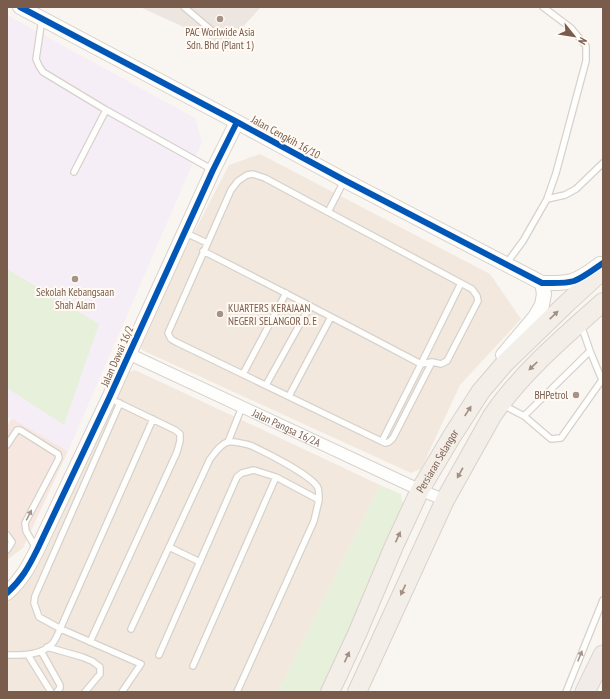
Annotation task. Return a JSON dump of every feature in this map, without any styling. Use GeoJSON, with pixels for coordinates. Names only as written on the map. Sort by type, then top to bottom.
{"type":"FeatureCollection","features":[{"type":"Feature","properties":{"kind":"highway"},"geometry":{"type":"LineString","coordinates":[[585,692],[603,655]]}},
{"type":"Feature","properties":{"kind":"main road","name":"Persiaran Selangor"},"geometry":{"type":"LineString","coordinates":[[330,692],[420,490],[481,391],[505,363],[567,302],[603,270]]}},
{"type":"Feature","properties":{"kind":"main road"},"geometry":{"type":"LineString","coordinates":[[357,692],[444,500],[488,422],[518,381],[603,302]]}},
{"type":"Feature","properties":{"kind":"street","name":"Jalan Cengkih 16/10"},"geometry":{"type":"LineString","coordinates":[[20,7],[542,284]]}},
{"type":"Feature","properties":{"kind":"street","name":"Jalan Dawai 16/2"},"geometry":{"type":"LineString","coordinates":[[7,592],[24,574],[115,400],[128,354],[213,170],[237,122]]}},
{"type":"Feature","properties":{"kind":"street"},"geometry":{"type":"LineString","coordinates":[[481,391],[500,358],[535,317],[542,305],[544,294],[542,284],[573,281],[589,273],[603,263]]}},
{"type":"Feature","properties":{"kind":"street","name":"Jalan Pangsa 16/2A"},"geometry":{"type":"LineString","coordinates":[[128,354],[444,500]]}},
{"type":"Feature","properties":{"kind":"lane"},"geometry":{"type":"LineString","coordinates":[[184,7],[210,29]]}},
{"type":"Feature","properties":{"kind":"lane"},"geometry":{"type":"LineString","coordinates":[[506,265],[523,241],[547,199],[556,173],[586,61],[586,46],[571,28],[543,7]]}},
{"type":"Feature","properties":{"kind":"lane"},"geometry":{"type":"LineString","coordinates":[[42,18],[36,59],[43,72],[106,110],[213,170]]}},
{"type":"Feature","properties":{"kind":"lane"},"geometry":{"type":"LineString","coordinates":[[74,172],[106,110]]}},
{"type":"Feature","properties":{"kind":"lane"},"geometry":{"type":"LineString","coordinates":[[547,199],[565,195],[576,188],[603,163]]}},
{"type":"Feature","properties":{"kind":"lane"},"geometry":{"type":"LineString","coordinates":[[203,251],[421,364],[432,362],[441,364],[447,361],[478,301],[477,296],[472,289],[265,178],[253,174],[246,175],[238,181],[231,190],[203,251],[168,333],[171,339],[176,342],[266,386],[385,443],[389,442],[393,438],[432,362]]}},
{"type":"Feature","properties":{"kind":"lane"},"geometry":{"type":"LineString","coordinates":[[328,212],[344,180]]}},
{"type":"Feature","properties":{"kind":"lane"},"geometry":{"type":"LineString","coordinates":[[185,232],[207,242]]}},
{"type":"Feature","properties":{"kind":"lane"},"geometry":{"type":"LineString","coordinates":[[382,441],[461,283]]}},
{"type":"Feature","properties":{"kind":"lane"},"geometry":{"type":"LineString","coordinates":[[243,374],[286,293]]}},
{"type":"Feature","properties":{"kind":"lane"},"geometry":{"type":"LineString","coordinates":[[266,386],[310,306]]}},
{"type":"Feature","properties":{"kind":"lane"},"geometry":{"type":"LineString","coordinates":[[289,396],[331,317]]}},
{"type":"Feature","properties":{"kind":"lane"},"geometry":{"type":"LineString","coordinates":[[500,404],[524,416],[551,439],[561,438],[602,380],[580,323]]}},
{"type":"Feature","properties":{"kind":"lane"},"geometry":{"type":"LineString","coordinates":[[524,416],[590,351]]}},
{"type":"Feature","properties":{"kind":"lane"},"geometry":{"type":"LineString","coordinates":[[90,642],[177,452],[180,441],[180,434],[174,430],[115,400],[35,596],[34,603],[39,617],[61,629],[90,642],[141,664],[122,692]]}},
{"type":"Feature","properties":{"kind":"lane"},"geometry":{"type":"LineString","coordinates":[[228,442],[242,407]]}},
{"type":"Feature","properties":{"kind":"lane"},"geometry":{"type":"LineString","coordinates":[[7,656],[28,655],[41,651],[52,644],[61,629],[153,419]]}},
{"type":"Feature","properties":{"kind":"lane"},"geometry":{"type":"LineString","coordinates":[[7,446],[17,430],[20,430],[58,454],[59,458],[25,523],[26,531],[37,550]]}},
{"type":"Feature","properties":{"kind":"lane"},"geometry":{"type":"LineString","coordinates":[[7,434],[13,437]]}},
{"type":"Feature","properties":{"kind":"lane"},"geometry":{"type":"LineString","coordinates":[[131,629],[210,459],[221,446],[228,442],[235,442],[251,446],[283,461],[311,479],[318,488],[319,500],[314,521],[237,692]]}},
{"type":"Feature","properties":{"kind":"lane"},"geometry":{"type":"LineString","coordinates":[[159,655],[237,477],[242,473],[254,470],[276,477],[319,500]]}},
{"type":"Feature","properties":{"kind":"lane"},"geometry":{"type":"LineString","coordinates":[[193,666],[276,477]]}},
{"type":"Feature","properties":{"kind":"lane"},"geometry":{"type":"LineString","coordinates":[[7,535],[12,542],[7,550]]}},
{"type":"Feature","properties":{"kind":"lane"},"geometry":{"type":"LineString","coordinates":[[169,547],[200,562]]}},
{"type":"Feature","properties":{"kind":"lane"},"geometry":{"type":"LineString","coordinates":[[566,692],[603,600]]}},
{"type":"Feature","properties":{"kind":"lane"},"geometry":{"type":"LineString","coordinates":[[47,647],[82,657],[92,661],[100,667],[100,674],[85,692]]}},
{"type":"Feature","properties":{"kind":"lane"},"geometry":{"type":"LineString","coordinates":[[41,651],[60,686],[57,692]]}},
{"type":"Feature","properties":{"kind":"lane"},"geometry":{"type":"LineString","coordinates":[[28,655],[51,692]]}},
{"type":"Feature","properties":{"kind":"shaded area"},"geometry":{"type":"Polygon","coordinates":[[[140,7],[261,7],[225,46],[140,7]]]}},
{"type":"Feature","properties":{"kind":"shaded area","name":"Sekolah Kebangsaan Shah Alam"},"geometry":{"type":"Polygon","coordinates":[[[7,15],[195,118],[202,142],[68,451],[7,416],[7,15]]]}},
{"type":"Feature","properties":{"kind":"shaded area"},"geometry":{"type":"Polygon","coordinates":[[[260,154],[490,274],[521,319],[460,385],[421,469],[411,473],[142,350],[139,339],[229,165],[260,154]]]}},
{"type":"Feature","properties":{"kind":"shaded area"},"geometry":{"type":"Polygon","coordinates":[[[135,370],[380,485],[278,692],[7,692],[7,588],[38,566],[122,374],[135,370]]]}},
{"type":"Feature","properties":{"kind":"shaded area"},"geometry":{"type":"Polygon","coordinates":[[[12,418],[68,451],[23,548],[7,526],[7,426],[12,418]]]}},
{"type":"Feature","properties":{"kind":"shaded area"},"geometry":{"type":"Polygon","coordinates":[[[7,526],[23,548],[7,560],[7,526]]]}},
{"type":"Feature","properties":{"kind":"green space"},"geometry":{"type":"Polygon","coordinates":[[[7,269],[99,324],[64,425],[7,388],[7,269]]]}},
{"type":"Feature","properties":{"kind":"green space"},"geometry":{"type":"Polygon","coordinates":[[[380,485],[401,494],[403,504],[322,692],[278,692],[380,485]]]}},
{"type":"Feature","properties":{"kind":"cycle path"},"geometry":{"type":"LineString","coordinates":[[20,7],[344,180],[542,283],[562,283],[574,281],[603,263]]}},
{"type":"Feature","properties":{"kind":"cycle path"},"geometry":{"type":"LineString","coordinates":[[7,593],[24,573],[37,550],[109,398],[213,170],[237,122]]}},
{"type":"Feature","properties":{"kind":"place","name":"PAC Worlwide Asia Sdn. Bhd (Plant 1)"},"geometry":{"type":"Point","coordinates":[220,19]}},
{"type":"Feature","properties":{"kind":"place","name":"Sekolah Kebangsaan Shah Alam"},"geometry":{"type":"Point","coordinates":[75,279]}},
{"type":"Feature","properties":{"kind":"place","name":"KUARTERS KERAJAAN NEGERI SELANGOR D. E"},"geometry":{"type":"Point","coordinates":[220,314]}},
{"type":"Feature","properties":{"kind":"place","name":"BHPetrol"},"geometry":{"type":"Point","coordinates":[576,395]}}]}
